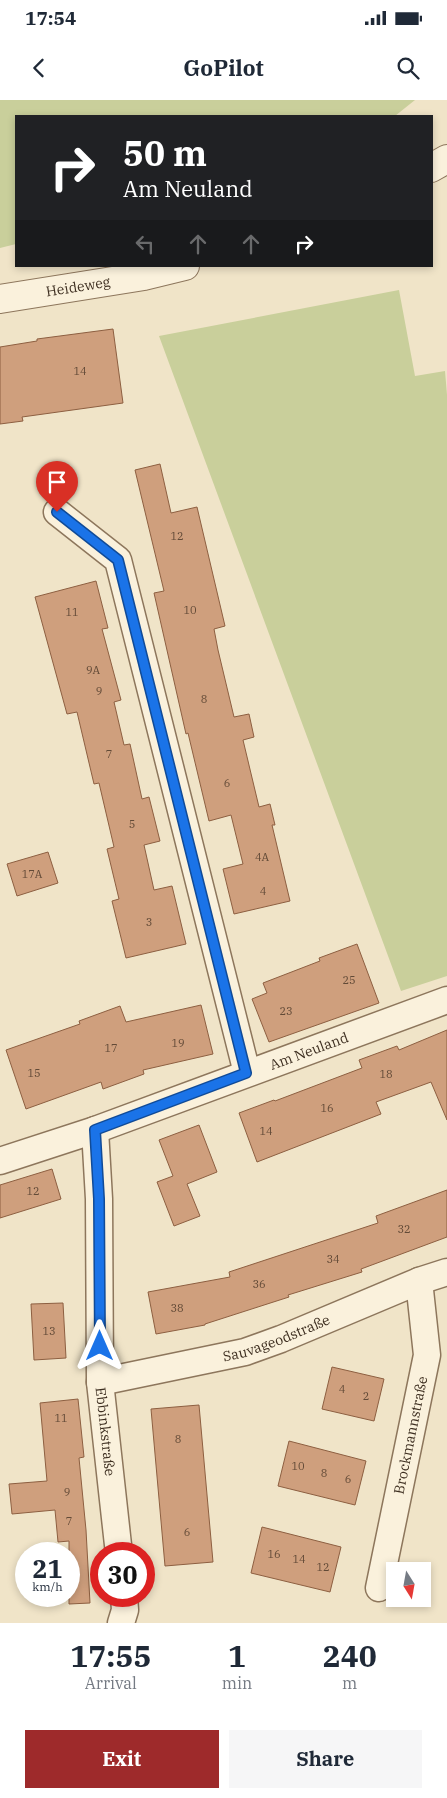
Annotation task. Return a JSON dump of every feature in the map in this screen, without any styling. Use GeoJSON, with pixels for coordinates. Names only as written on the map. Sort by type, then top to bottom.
{"type":"FeatureCollection","features":[{"type":"Feature","properties":{"kind":"street"},"geometry":{"type":"LineString","coordinates":[[433,167],[447,159]]}},
{"type":"Feature","properties":{"kind":"street","name":"Heideweg"},"geometry":{"type":"LineString","coordinates":[[0,299],[144,276],[181,267]]}},
{"type":"Feature","properties":{"kind":"street"},"geometry":{"type":"LineString","coordinates":[[57,512],[118,560],[246,1073]]}},
{"type":"Feature","properties":{"kind":"street","name":"Am Neuland"},"geometry":{"type":"LineString","coordinates":[[0,1161],[95,1130],[447,1000]]}},
{"type":"Feature","properties":{"kind":"street","name":"Ebbinkstraße"},"geometry":{"type":"LineString","coordinates":[[95,1130],[99,1199],[100,1382],[118,1542]]}},
{"type":"Feature","properties":{"kind":"street","name":"Sauvageodstraße"},"geometry":{"type":"LineString","coordinates":[[100,1382],[245,1352],[419,1281],[447,1272]]}},
{"type":"Feature","properties":{"kind":"street","name":"Brockmannstraße"},"geometry":{"type":"LineString","coordinates":[[379,1588],[427,1355],[419,1281]]}},
{"type":"Feature","properties":{"kind":"street"},"geometry":{"type":"LineString","coordinates":[[121,1623],[125,1607]]}},
{"type":"Feature","properties":{"kind":"green space"},"geometry":{"type":"Polygon","coordinates":[[[0,100],[415,100],[396,115],[15,115],[15,244],[0,248],[0,100]]]}},
{"type":"Feature","properties":{"kind":"green space"},"geometry":{"type":"Polygon","coordinates":[[[399,290],[415,376],[445,371],[447,395],[447,976],[401,991],[159,336],[399,290]]]}},
{"type":"Feature","properties":{"kind":"building"},"geometry":{"type":"Polygon","coordinates":[[[113,329],[123,403],[22,417],[23,421],[0,424],[0,347],[37,341],[37,339],[113,329]]]}},
{"type":"Feature","properties":{"kind":"building"},"geometry":{"type":"Polygon","coordinates":[[[160,464],[171,513],[197,507],[225,626],[214,629],[218,650],[234,717],[249,714],[254,737],[243,740],[259,807],[270,804],[275,825],[272,825],[290,901],[234,914],[223,869],[243,864],[231,815],[209,821],[188,733],[186,734],[154,593],[164,591],[135,470],[160,464]]]}},
{"type":"Feature","properties":{"kind":"building"},"geometry":{"type":"Polygon","coordinates":[[[96,581],[108,628],[102,629],[121,700],[114,702],[124,745],[130,744],[142,799],[149,797],[160,841],[144,845],[154,890],[172,886],[186,944],[126,958],[112,901],[119,899],[107,849],[114,847],[99,783],[94,784],[77,712],[67,714],[35,597],[96,581]]]}},
{"type":"Feature","properties":{"kind":"building"},"geometry":{"type":"Polygon","coordinates":[[[48,852],[58,883],[17,896],[7,864],[48,852]]]}},
{"type":"Feature","properties":{"kind":"building"},"geometry":{"type":"Polygon","coordinates":[[[357,944],[379,1003],[269,1042],[252,999],[267,993],[263,983],[320,961],[319,958],[357,944]]]}},
{"type":"Feature","properties":{"kind":"building"},"geometry":{"type":"Polygon","coordinates":[[[201,1005],[213,1054],[143,1070],[144,1074],[103,1089],[101,1082],[26,1109],[6,1050],[80,1024],[79,1021],[120,1006],[126,1022],[201,1005]]]}},
{"type":"Feature","properties":{"kind":"building"},"geometry":{"type":"Polygon","coordinates":[[[447,1030],[447,1120],[431,1082],[376,1102],[381,1114],[257,1162],[239,1113],[362,1068],[359,1060],[397,1046],[399,1050],[447,1030]]]}},
{"type":"Feature","properties":{"kind":"building"},"geometry":{"type":"Polygon","coordinates":[[[199,1125],[217,1172],[187,1184],[200,1216],[174,1226],[157,1182],[173,1176],[159,1140],[199,1125]]]}},
{"type":"Feature","properties":{"kind":"building"},"geometry":{"type":"Polygon","coordinates":[[[52,1169],[61,1199],[0,1218],[0,1185],[52,1169]]]}},
{"type":"Feature","properties":{"kind":"building"},"geometry":{"type":"Polygon","coordinates":[[[447,1190],[447,1237],[361,1269],[362,1272],[288,1295],[289,1297],[205,1325],[156,1334],[148,1292],[230,1277],[229,1272],[378,1223],[376,1216],[447,1190]]]}},
{"type":"Feature","properties":{"kind":"building"},"geometry":{"type":"Polygon","coordinates":[[[63,1303],[66,1358],[34,1360],[31,1304],[63,1303]]]}},
{"type":"Feature","properties":{"kind":"building"},"geometry":{"type":"Polygon","coordinates":[[[332,1367],[384,1379],[374,1421],[322,1409],[332,1367]]]}},
{"type":"Feature","properties":{"kind":"building"},"geometry":{"type":"Polygon","coordinates":[[[78,1399],[84,1457],[79,1458],[86,1530],[90,1603],[80,1603],[80,1542],[58,1542],[55,1510],[12,1514],[9,1484],[47,1481],[40,1403],[78,1399]]]}},
{"type":"Feature","properties":{"kind":"building"},"geometry":{"type":"Polygon","coordinates":[[[199,1405],[213,1562],[165,1566],[151,1409],[199,1405]]]}},
{"type":"Feature","properties":{"kind":"building"},"geometry":{"type":"Polygon","coordinates":[[[289,1441],[366,1461],[355,1505],[278,1486],[289,1441]]]}},
{"type":"Feature","properties":{"kind":"building"},"geometry":{"type":"Polygon","coordinates":[[[262,1527],[341,1547],[330,1592],[251,1573],[262,1527]]]}},
{"type":"Feature","properties":{"kind":"route"},"geometry":{"type":"LineString","coordinates":[[57,512],[118,560],[246,1073],[95,1130],[99,1199],[100,1346]]}}]}
